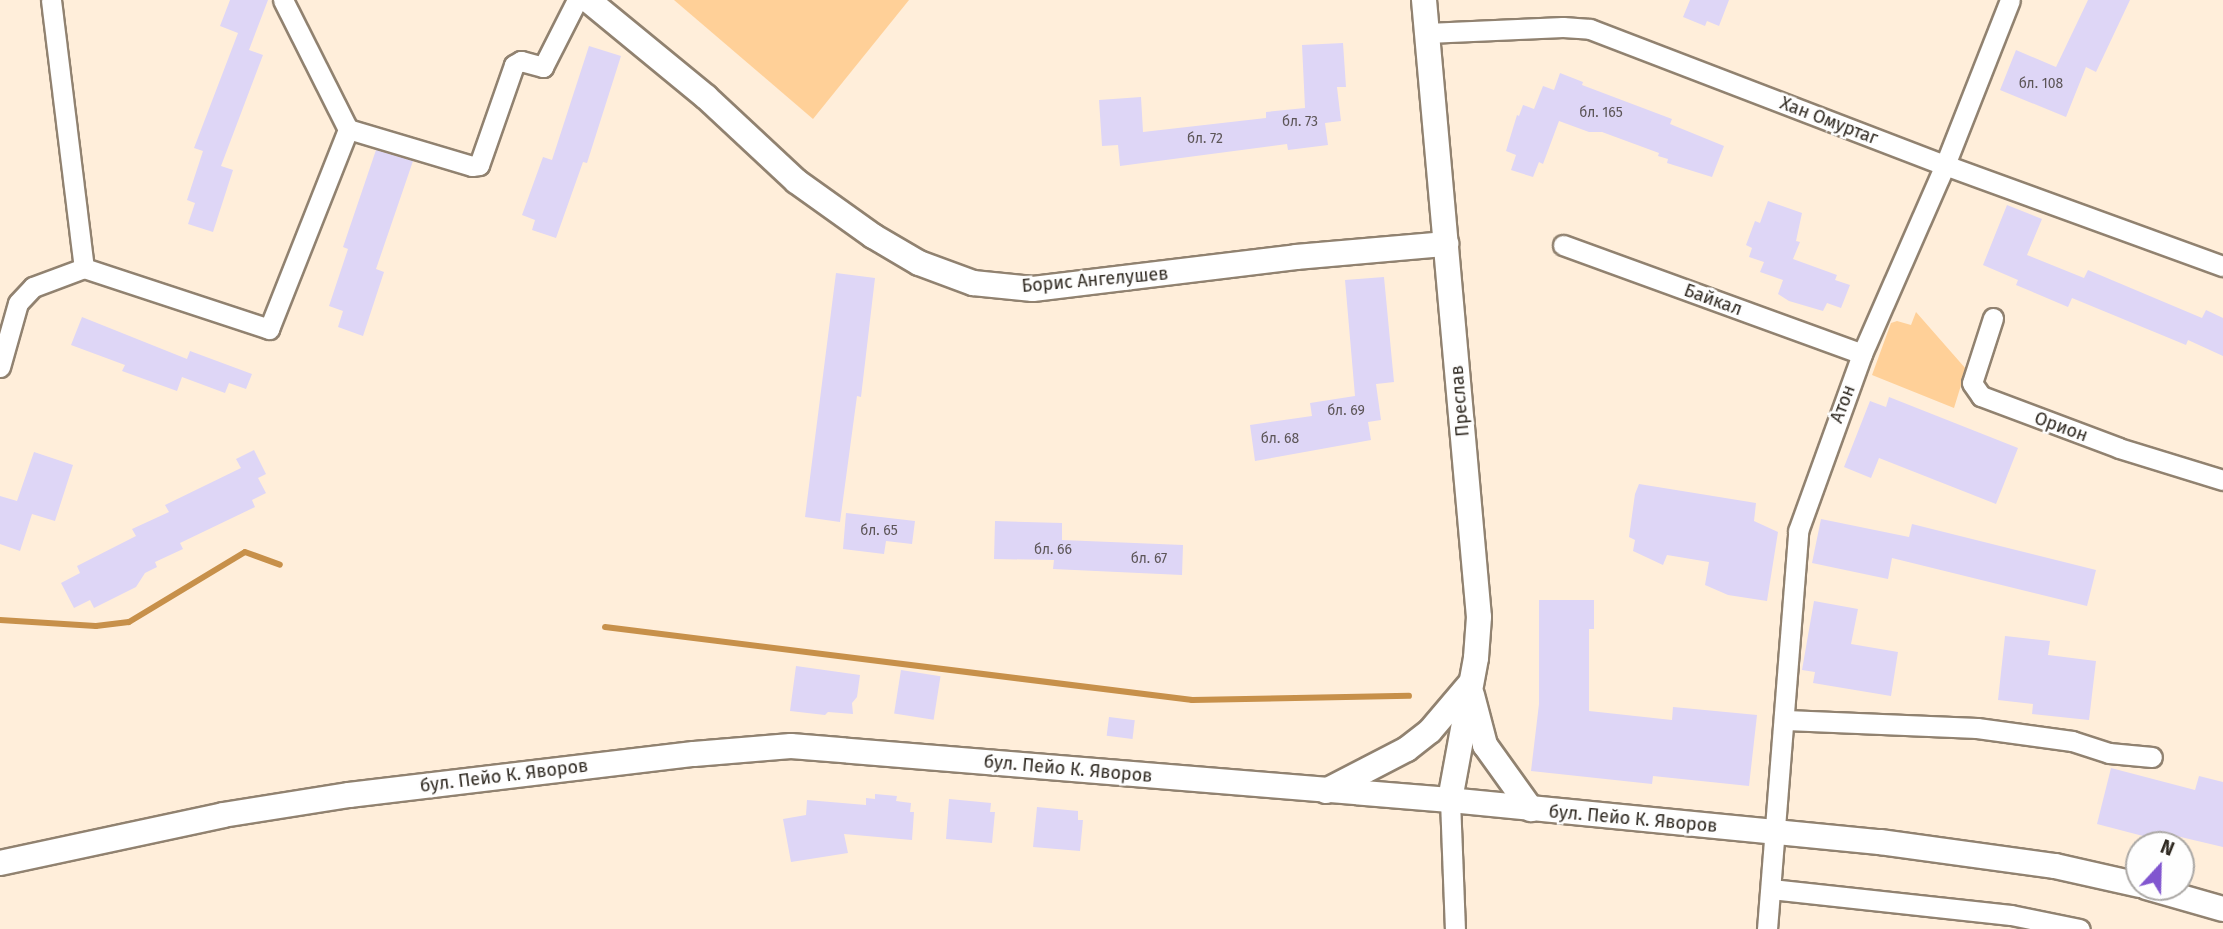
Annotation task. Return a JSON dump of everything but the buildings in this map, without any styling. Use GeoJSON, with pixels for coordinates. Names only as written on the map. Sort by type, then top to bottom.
{"type":"FeatureCollection","features":[{"type":"Feature","properties":{"kind":"street"},"geometry":{"type":"LineString","coordinates":[[51,0],[84,268]]}},
{"type":"Feature","properties":{"kind":"street"},"geometry":{"type":"LineString","coordinates":[[283,0],[348,129],[472,166],[479,165],[513,65],[521,61],[543,67],[577,0]]}},
{"type":"Feature","properties":{"kind":"street","name":"Борис Ангелушев"},"geometry":{"type":"LineString","coordinates":[[587,0],[706,97],[796,181],[873,236],[919,263],[973,283],[1032,289],[1296,257],[1446,244]]}},
{"type":"Feature","properties":{"kind":"street","name":"Преслав"},"geometry":{"type":"LineString","coordinates":[[1424,0],[1479,617],[1479,640],[1450,800]]}},
{"type":"Feature","properties":{"kind":"street","name":"Атон"},"geometry":{"type":"LineString","coordinates":[[1768,929],[1786,720],[1798,531],[1862,354],[1945,165],[2010,0]]}},
{"type":"Feature","properties":{"kind":"street","name":"Хан Омуртаг"},"geometry":{"type":"LineString","coordinates":[[1427,33],[1563,27],[1590,29],[1945,165],[2223,266]]}},
{"type":"Feature","properties":{"kind":"street"},"geometry":{"type":"LineString","coordinates":[[0,367],[18,303],[33,287],[84,268],[269,329],[348,129]]}},
{"type":"Feature","properties":{"kind":"street","name":"Байкал"},"geometry":{"type":"LineString","coordinates":[[1563,245],[1862,354]]}},
{"type":"Feature","properties":{"kind":"street","name":"Орион"},"geometry":{"type":"LineString","coordinates":[[1993,318],[1972,383],[1981,396],[2119,448],[2223,480]]}},
{"type":"Feature","properties":{"kind":"street"},"geometry":{"type":"LineString","coordinates":[[1325,792],[1407,748],[1430,731],[1470,685]]}},
{"type":"Feature","properties":{"kind":"street"},"geometry":{"type":"LineString","coordinates":[[1470,685],[1485,745],[1531,809]]}},
{"type":"Feature","properties":{"kind":"street"},"geometry":{"type":"LineString","coordinates":[[1786,720],[1977,728],[2071,741],[2109,753],[2151,757]]}},
{"type":"Feature","properties":{"kind":"street","name":"бул. Пейо К. Яворов"},"geometry":{"type":"LineString","coordinates":[[0,863],[223,815],[349,795],[763,747],[865,751],[1325,792],[1450,800],[1776,832],[1967,852],[2055,866],[2125,882]]}},
{"type":"Feature","properties":{"kind":"street"},"geometry":{"type":"LineString","coordinates":[[1450,800],[1455,929]]}},
{"type":"Feature","properties":{"kind":"street"},"geometry":{"type":"LineString","coordinates":[[1771,889],[2011,915],[2080,929]]}},
{"type":"Feature","properties":{"kind":"street"},"geometry":{"type":"LineString","coordinates":[[2195,901],[2223,909]]}},
{"type":"Feature","properties":{"kind":"shaded area"},"geometry":{"type":"Polygon","coordinates":[[[674,0],[909,0],[813,119],[674,0]]]}},
{"type":"Feature","properties":{"kind":"shaded area"},"geometry":{"type":"Polygon","coordinates":[[[1916,312],[1966,369],[1954,408],[1872,375],[1891,323],[1897,321],[1911,325],[1916,312]]]}},
{"type":"Feature","properties":{"kind":"waterway"},"geometry":{"type":"LineString","coordinates":[[0,620],[96,626],[129,622],[245,552],[280,565]]}},
{"type":"Feature","properties":{"kind":"waterway"},"geometry":{"type":"LineString","coordinates":[[605,627],[1192,700],[1409,696]]}}]}
